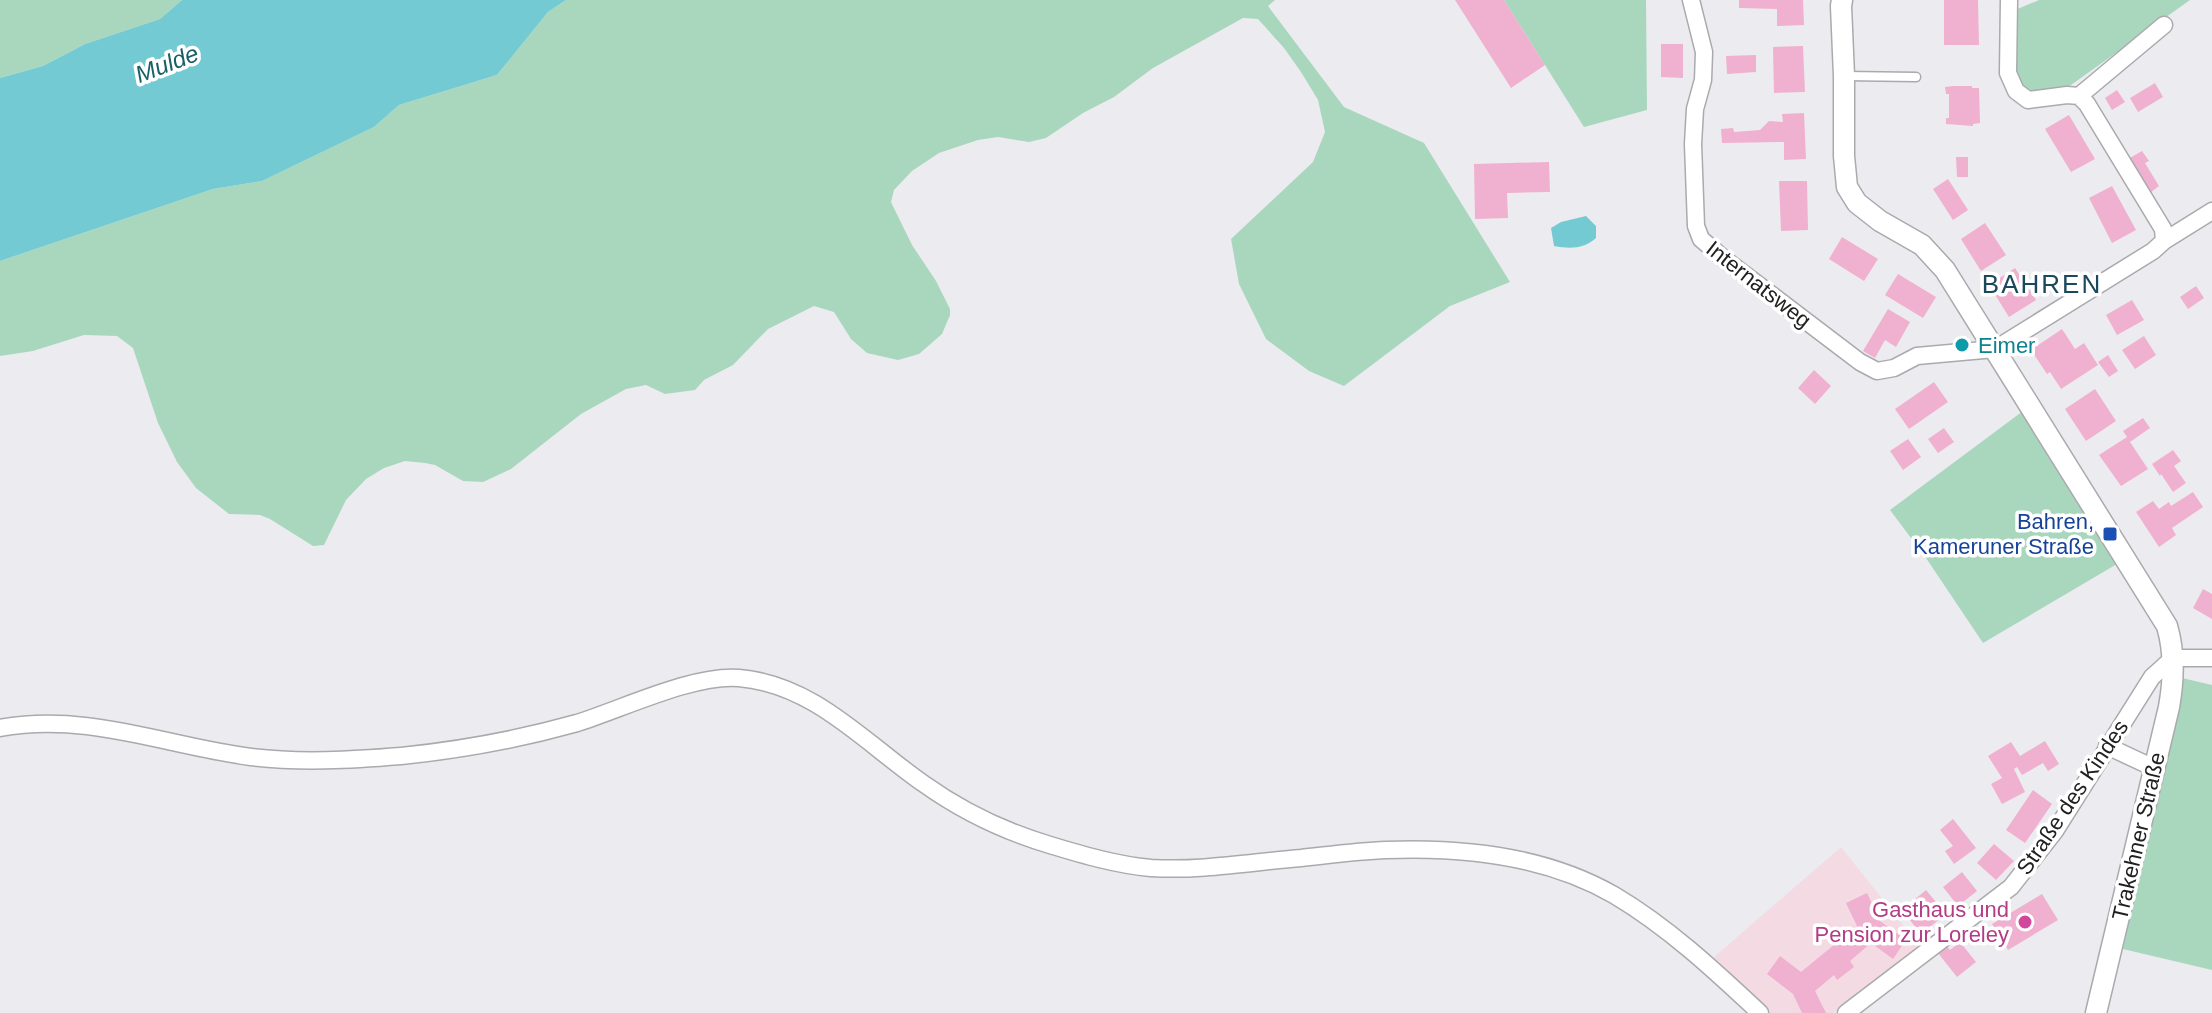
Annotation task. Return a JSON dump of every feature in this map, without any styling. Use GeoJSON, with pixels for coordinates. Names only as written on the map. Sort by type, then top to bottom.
{"type":"FeatureCollection","features":[{"type":"Feature","properties":{"kind":"street","name":"Internatsweg"},"geometry":{"type":"LineString","coordinates":[[1691,0],[1704,52],[1693,144],[1696,226],[1701,239],[1860,362],[1877,371],[1894,368],[1917,356],[1995,349]]}},
{"type":"Feature","properties":{"kind":"street","name":"Trakehner Straße"},"geometry":{"type":"LineString","coordinates":[[1842,0],[1847,187],[1857,203],[1880,221],[1922,245],[1945,270],[2167,626],[2172,642],[2172,687],[2096,1013]]}},
{"type":"Feature","properties":{"kind":"street"},"geometry":{"type":"LineString","coordinates":[[2009,0],[2008,73],[2016,91],[2028,100],[2067,95],[2079,96],[2087,104],[2163,229],[2164,241]]}},
{"type":"Feature","properties":{"kind":"street"},"geometry":{"type":"LineString","coordinates":[[2079,96],[2164,25]]}},
{"type":"Feature","properties":{"kind":"street"},"geometry":{"type":"LineString","coordinates":[[1995,349],[2212,211]]}},
{"type":"Feature","properties":{"kind":"street"},"geometry":{"type":"LineString","coordinates":[[2173,658],[2212,658]]}},
{"type":"Feature","properties":{"kind":"street","name":"Straße des Kindes"},"geometry":{"type":"LineString","coordinates":[[1846,1013],[2011,887],[2055,831],[2152,677],[2173,658]]}},
{"type":"Feature","properties":{"kind":"street"},"geometry":{"type":"LineString","coordinates":[[0,728],[48,723],[84,724],[250,757],[340,760],[407,755],[525,736],[699,683],[735,677],[768,682],[805,696],[949,800],[1015,833],[1123,864],[1182,868],[1384,850],[1453,851],[1529,862],[1572,875],[1613,895],[1664,929],[1717,972],[1760,1013]]}},
{"type":"Feature","properties":{"kind":"street"},"geometry":{"type":"LineString","coordinates":[[2107,746],[2154,768]]}},
{"type":"Feature","properties":{"kind":"lane"},"geometry":{"type":"LineString","coordinates":[[1844,76],[1916,77]]}},
{"type":"Feature","properties":{"kind":"shaded area"},"geometry":{"type":"Polygon","coordinates":[[[1841,847],[1920,946],[1833,1013],[1770,1013],[1714,957],[1841,847]]]}},
{"type":"Feature","properties":{"kind":"green space"},"geometry":{"type":"Polygon","coordinates":[[[0,0],[182,0],[160,19],[85,44],[43,66],[0,78],[0,0]]]}},
{"type":"Feature","properties":{"kind":"green space"},"geometry":{"type":"Polygon","coordinates":[[[566,0],[1275,0],[1268,6],[1344,107],[1424,143],[1510,282],[1450,306],[1344,386],[1309,371],[1266,339],[1239,284],[1231,239],[1313,162],[1325,132],[1318,100],[1284,48],[1258,19],[1243,18],[1153,68],[1114,97],[1046,138],[1029,142],[998,137],[978,140],[939,153],[912,171],[894,190],[891,202],[950,309],[942,334],[919,354],[898,360],[867,353],[851,339],[834,312],[814,306],[768,329],[733,365],[704,380],[695,390],[665,394],[646,385],[626,389],[581,414],[511,469],[483,482],[463,481],[435,465],[425,463],[405,461],[384,468],[366,479],[346,500],[324,545],[313,546],[260,515],[229,514],[196,488],[177,462],[158,423],[133,348],[117,336],[84,335],[33,351],[0,356],[0,261],[213,189],[262,181],[374,127],[399,105],[497,75],[548,12],[566,0]]]}},
{"type":"Feature","properties":{"kind":"green space"},"geometry":{"type":"Polygon","coordinates":[[[1504,0],[1646,0],[1647,110],[1584,127],[1504,0]]]}},
{"type":"Feature","properties":{"kind":"green space"},"geometry":{"type":"Polygon","coordinates":[[[2039,0],[2190,0],[2064,90],[2036,92],[2020,86],[2014,67],[2015,10],[2039,0]]]}},
{"type":"Feature","properties":{"kind":"green space"},"geometry":{"type":"Polygon","coordinates":[[[2023,411],[2117,564],[1983,643],[1890,510],[2023,411]]]}},
{"type":"Feature","properties":{"kind":"green space"},"geometry":{"type":"Polygon","coordinates":[[[2182,678],[2212,685],[2212,970],[2123,949],[2182,678]]]}},
{"type":"Feature","properties":{"kind":"water","name":"Mulde"},"geometry":{"type":"Polygon","coordinates":[[[182,0],[566,0],[548,12],[497,75],[399,105],[374,127],[262,181],[213,189],[0,261],[0,78],[43,66],[85,44],[160,19],[182,0]]]}},
{"type":"Feature","properties":{"kind":"water"},"geometry":{"type":"Polygon","coordinates":[[[1586,216],[1596,226],[1596,238],[1576,247],[1554,246],[1551,228],[1561,222],[1586,216]]]}},
{"type":"Feature","properties":{"kind":"building"},"geometry":{"type":"Polygon","coordinates":[[[1455,0],[1504,0],[1545,65],[1511,88],[1455,0]]]}},
{"type":"Feature","properties":{"kind":"building"},"geometry":{"type":"Polygon","coordinates":[[[1739,0],[1803,0],[1804,25],[1777,26],[1777,9],[1739,8],[1739,0]]]}},
{"type":"Feature","properties":{"kind":"building"},"geometry":{"type":"Polygon","coordinates":[[[1944,0],[1978,0],[1979,45],[1944,45],[1944,0]]]}},
{"type":"Feature","properties":{"kind":"building"},"geometry":{"type":"Polygon","coordinates":[[[1661,44],[1683,44],[1683,78],[1661,77],[1661,44]]]}},
{"type":"Feature","properties":{"kind":"building"},"geometry":{"type":"Polygon","coordinates":[[[1803,46],[1805,92],[1774,93],[1773,47],[1803,46]]]}},
{"type":"Feature","properties":{"kind":"building"},"geometry":{"type":"Polygon","coordinates":[[[1756,55],[1756,72],[1727,74],[1726,56],[1756,55]]]}},
{"type":"Feature","properties":{"kind":"building"},"geometry":{"type":"Polygon","coordinates":[[[2155,83],[2163,97],[2138,112],[2130,98],[2155,83]]]}},
{"type":"Feature","properties":{"kind":"building"},"geometry":{"type":"Polygon","coordinates":[[[1945,87],[1979,88],[1980,123],[1973,126],[1946,124],[1949,94],[1946,94],[1945,87]]]}},
{"type":"Feature","properties":{"kind":"building"},"geometry":{"type":"Polygon","coordinates":[[[2117,90],[2125,102],[2112,110],[2105,98],[2117,90]]]}},
{"type":"Feature","properties":{"kind":"building"},"geometry":{"type":"Polygon","coordinates":[[[1804,113],[1806,159],[1784,160],[1784,142],[1722,143],[1721,129],[1733,128],[1734,132],[1760,130],[1769,121],[1783,122],[1782,114],[1804,113]]]}},
{"type":"Feature","properties":{"kind":"building"},"geometry":{"type":"Polygon","coordinates":[[[2069,115],[2095,159],[2071,172],[2045,129],[2069,115]]]}},
{"type":"Feature","properties":{"kind":"building"},"geometry":{"type":"Polygon","coordinates":[[[2142,151],[2149,161],[2145,163],[2159,186],[2150,193],[2128,159],[2142,151]]]}},
{"type":"Feature","properties":{"kind":"building"},"geometry":{"type":"Polygon","coordinates":[[[1956,157],[1968,157],[1968,177],[1957,177],[1956,157]]]}},
{"type":"Feature","properties":{"kind":"building"},"geometry":{"type":"Polygon","coordinates":[[[1549,162],[1550,192],[1507,193],[1508,218],[1475,219],[1474,164],[1549,162]]]}},
{"type":"Feature","properties":{"kind":"building"},"geometry":{"type":"Polygon","coordinates":[[[1948,179],[1968,210],[1953,220],[1933,189],[1948,179]]]}},
{"type":"Feature","properties":{"kind":"building"},"geometry":{"type":"Polygon","coordinates":[[[1779,181],[1807,181],[1808,230],[1781,231],[1779,181]]]}},
{"type":"Feature","properties":{"kind":"building"},"geometry":{"type":"Polygon","coordinates":[[[2112,186],[2136,230],[2112,243],[2089,198],[2112,186]]]}},
{"type":"Feature","properties":{"kind":"building"},"geometry":{"type":"Polygon","coordinates":[[[1985,223],[2006,255],[1981,271],[1961,239],[1985,223]]]}},
{"type":"Feature","properties":{"kind":"building"},"geometry":{"type":"Polygon","coordinates":[[[1842,237],[1878,259],[1864,281],[1829,259],[1842,237]]]}},
{"type":"Feature","properties":{"kind":"building"},"geometry":{"type":"Polygon","coordinates":[[[2015,268],[2036,300],[2009,317],[1989,285],[2015,268]]]}},
{"type":"Feature","properties":{"kind":"building"},"geometry":{"type":"Polygon","coordinates":[[[1898,274],[1936,297],[1923,318],[1885,295],[1898,274]]]}},
{"type":"Feature","properties":{"kind":"building"},"geometry":{"type":"Polygon","coordinates":[[[2196,286],[2204,298],[2188,309],[2180,297],[2196,286]]]}},
{"type":"Feature","properties":{"kind":"building"},"geometry":{"type":"Polygon","coordinates":[[[2132,300],[2144,320],[2117,335],[2106,315],[2132,300]]]}},
{"type":"Feature","properties":{"kind":"building"},"geometry":{"type":"Polygon","coordinates":[[[1888,309],[1910,322],[1896,347],[1885,340],[1875,358],[1863,351],[1888,309]]]}},
{"type":"Feature","properties":{"kind":"building"},"geometry":{"type":"Polygon","coordinates":[[[2062,329],[2075,349],[2084,343],[2098,365],[2061,389],[2031,350],[2062,329]]]}},
{"type":"Feature","properties":{"kind":"building"},"geometry":{"type":"Polygon","coordinates":[[[2144,336],[2156,355],[2135,369],[2122,350],[2144,336]]]}},
{"type":"Feature","properties":{"kind":"building"},"geometry":{"type":"Polygon","coordinates":[[[2108,355],[2118,371],[2109,377],[2098,362],[2108,355]]]}},
{"type":"Feature","properties":{"kind":"building"},"geometry":{"type":"Polygon","coordinates":[[[1814,370],[1831,386],[1815,404],[1798,388],[1814,370]]]}},
{"type":"Feature","properties":{"kind":"building"},"geometry":{"type":"Polygon","coordinates":[[[1934,382],[1948,402],[1909,429],[1895,409],[1934,382]]]}},
{"type":"Feature","properties":{"kind":"building"},"geometry":{"type":"Polygon","coordinates":[[[2095,389],[2116,421],[2086,441],[2065,409],[2095,389]]]}},
{"type":"Feature","properties":{"kind":"building"},"geometry":{"type":"Polygon","coordinates":[[[2143,418],[2150,428],[2130,442],[2148,469],[2121,486],[2099,455],[2127,437],[2123,431],[2143,418]]]}},
{"type":"Feature","properties":{"kind":"building"},"geometry":{"type":"Polygon","coordinates":[[[1944,428],[1954,442],[1938,453],[1928,439],[1944,428]]]}},
{"type":"Feature","properties":{"kind":"building"},"geometry":{"type":"Polygon","coordinates":[[[1908,439],[1921,457],[1903,470],[1890,451],[1908,439]]]}},
{"type":"Feature","properties":{"kind":"building"},"geometry":{"type":"Polygon","coordinates":[[[2173,450],[2181,461],[2174,466],[2186,483],[2173,492],[2152,464],[2173,450]]]}},
{"type":"Feature","properties":{"kind":"building"},"geometry":{"type":"Polygon","coordinates":[[[2193,492],[2203,507],[2172,528],[2176,535],[2159,547],[2136,512],[2153,501],[2159,509],[2169,502],[2171,506],[2193,492]]]}},
{"type":"Feature","properties":{"kind":"building"},"geometry":{"type":"Polygon","coordinates":[[[2203,589],[2212,594],[2212,619],[2193,608],[2203,589]]]}},
{"type":"Feature","properties":{"kind":"building"},"geometry":{"type":"Polygon","coordinates":[[[2045,741],[2059,764],[2048,771],[2043,763],[2022,775],[2017,767],[2014,769],[2025,792],[2002,804],[1991,784],[2002,778],[1988,756],[2011,742],[2020,756],[2045,741]]]}},
{"type":"Feature","properties":{"kind":"building"},"geometry":{"type":"Polygon","coordinates":[[[2033,790],[2052,804],[2025,843],[2006,830],[2033,790]]]}},
{"type":"Feature","properties":{"kind":"building"},"geometry":{"type":"Polygon","coordinates":[[[1953,819],[1976,848],[1954,864],[1945,851],[1953,846],[1940,830],[1953,819]]]}},
{"type":"Feature","properties":{"kind":"building"},"geometry":{"type":"Polygon","coordinates":[[[1994,844],[2014,861],[1996,880],[1977,863],[1994,844]]]}},
{"type":"Feature","properties":{"kind":"building"},"geometry":{"type":"Polygon","coordinates":[[[1962,872],[1977,891],[1958,906],[1943,887],[1962,872]]]}},
{"type":"Feature","properties":{"kind":"building"},"geometry":{"type":"Polygon","coordinates":[[[1926,890],[1946,914],[1921,934],[1902,910],[1926,890]]]}},
{"type":"Feature","properties":{"kind":"building"},"geometry":{"type":"Polygon","coordinates":[[[1867,893],[1880,921],[1906,940],[1893,959],[1871,943],[1850,961],[1854,967],[1837,980],[1834,975],[1815,991],[1826,1013],[1802,1013],[1793,994],[1767,974],[1780,956],[1801,972],[1857,926],[1846,903],[1867,893]]]}},
{"type":"Feature","properties":{"kind":"building","name":"Gasthaus und Pension zur Loreley"},"geometry":{"type":"Polygon","coordinates":[[[2042,894],[2058,920],[2008,950],[1992,924],[2042,894]]]}},
{"type":"Feature","properties":{"kind":"building"},"geometry":{"type":"Polygon","coordinates":[[[1960,942],[1976,962],[1957,977],[1938,953],[1947,946],[1950,950],[1960,942]]]}},
{"type":"Feature","properties":{"kind":"place","name":"Eimer"},"geometry":{"type":"Point","coordinates":[1962,345]}},
{"type":"Feature","properties":{"kind":"place","name":"Bahren, Kameruner Straße"},"geometry":{"type":"Point","coordinates":[2110,534]}},
{"type":"Feature","properties":{"kind":"place","name":"Gasthaus und Pension zur Loreley"},"geometry":{"type":"Point","coordinates":[2025,922]}},
{"type":"Feature","properties":{"kind":"district","name":"BAHREN"},"geometry":{"type":"Point","coordinates":[2042,284]}}]}
